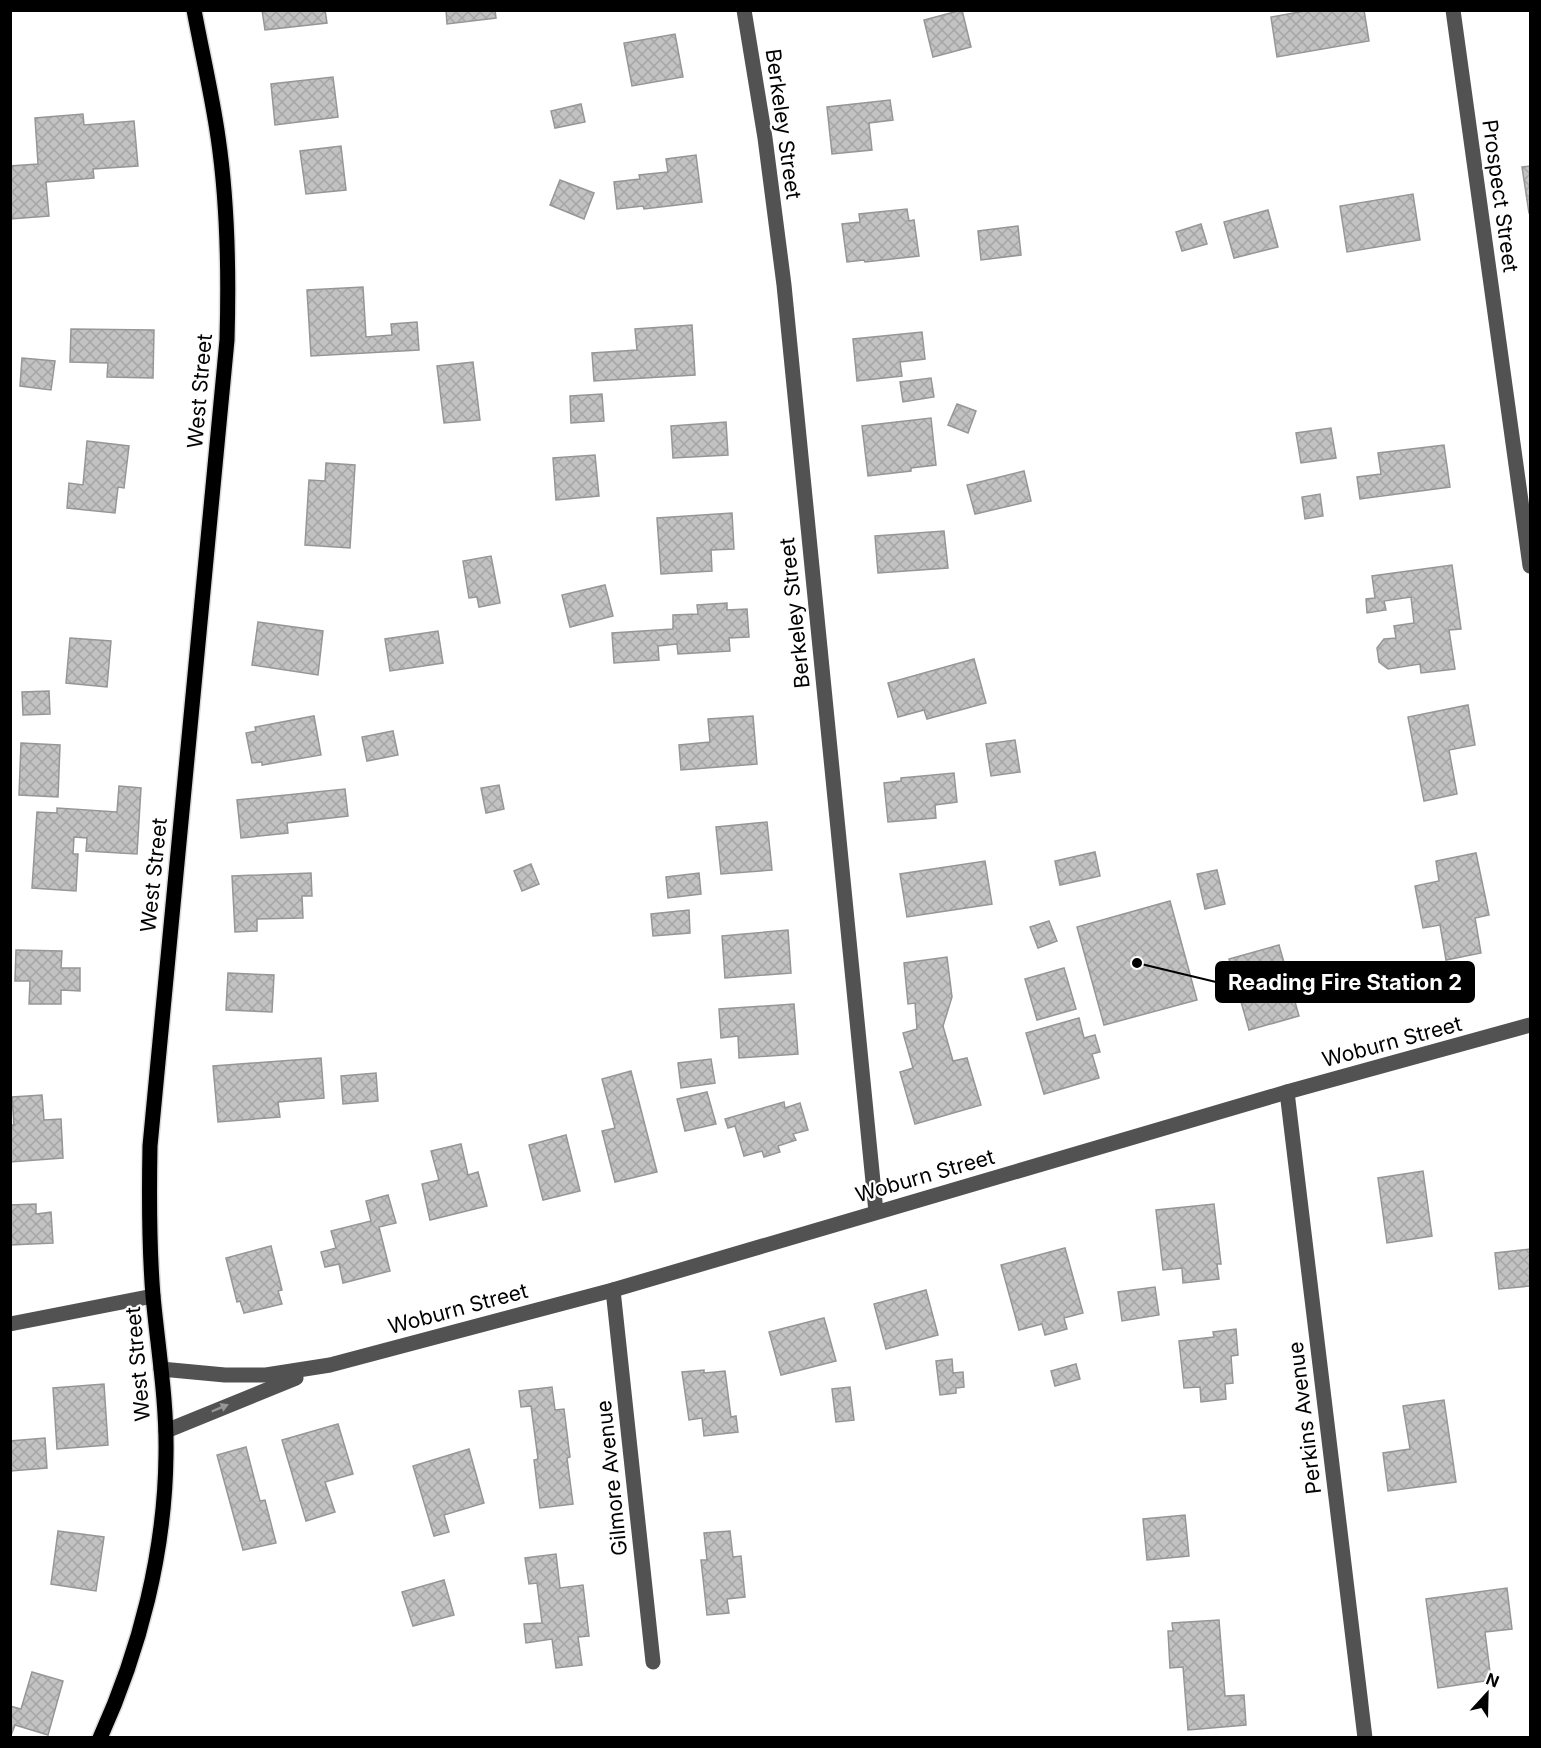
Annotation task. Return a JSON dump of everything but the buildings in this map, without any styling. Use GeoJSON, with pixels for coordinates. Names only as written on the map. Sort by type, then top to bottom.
{"type":"FeatureCollection","features":[{"type":"Feature","properties":{"kind":"main road","name":"West Street"},"geometry":{"type":"LineString","coordinates":[[100,1737],[129,1664],[146,1605],[164,1499],[166,1431],[153,1296],[150,1146],[226,352],[228,311],[224,190],[218,136],[194,10]]}},
{"type":"Feature","properties":{"kind":"street","name":"Berkeley Street"},"geometry":{"type":"LineString","coordinates":[[744,10],[765,138],[783,285],[876,1212]]}},
{"type":"Feature","properties":{"kind":"street","name":"Prospect Street"},"geometry":{"type":"LineString","coordinates":[[1453,10],[1530,566]]}},
{"type":"Feature","properties":{"kind":"street","name":"Woburn Street"},"geometry":{"type":"LineString","coordinates":[[160,1369],[225,1375],[266,1375],[330,1365],[613,1290],[1287,1092],[1530,1025]]}},
{"type":"Feature","properties":{"kind":"street","name":"Perkins Avenue"},"geometry":{"type":"LineString","coordinates":[[1287,1092],[1365,1737]]}},
{"type":"Feature","properties":{"kind":"street","name":"Gilmore Avenue"},"geometry":{"type":"LineString","coordinates":[[613,1290],[653,1662]]}},
{"type":"Feature","properties":{"kind":"street"},"geometry":{"type":"LineString","coordinates":[[10,1324],[153,1296]]}},
{"type":"Feature","properties":{"kind":"street","name":"Woburn Street"},"geometry":{"type":"LineString","coordinates":[[166,1431],[330,1365]]}},
{"type":"Feature","properties":{"kind":"place","name":"Reading Fire Station 2"},"geometry":{"type":"Point","coordinates":[1137,963]}}]}
